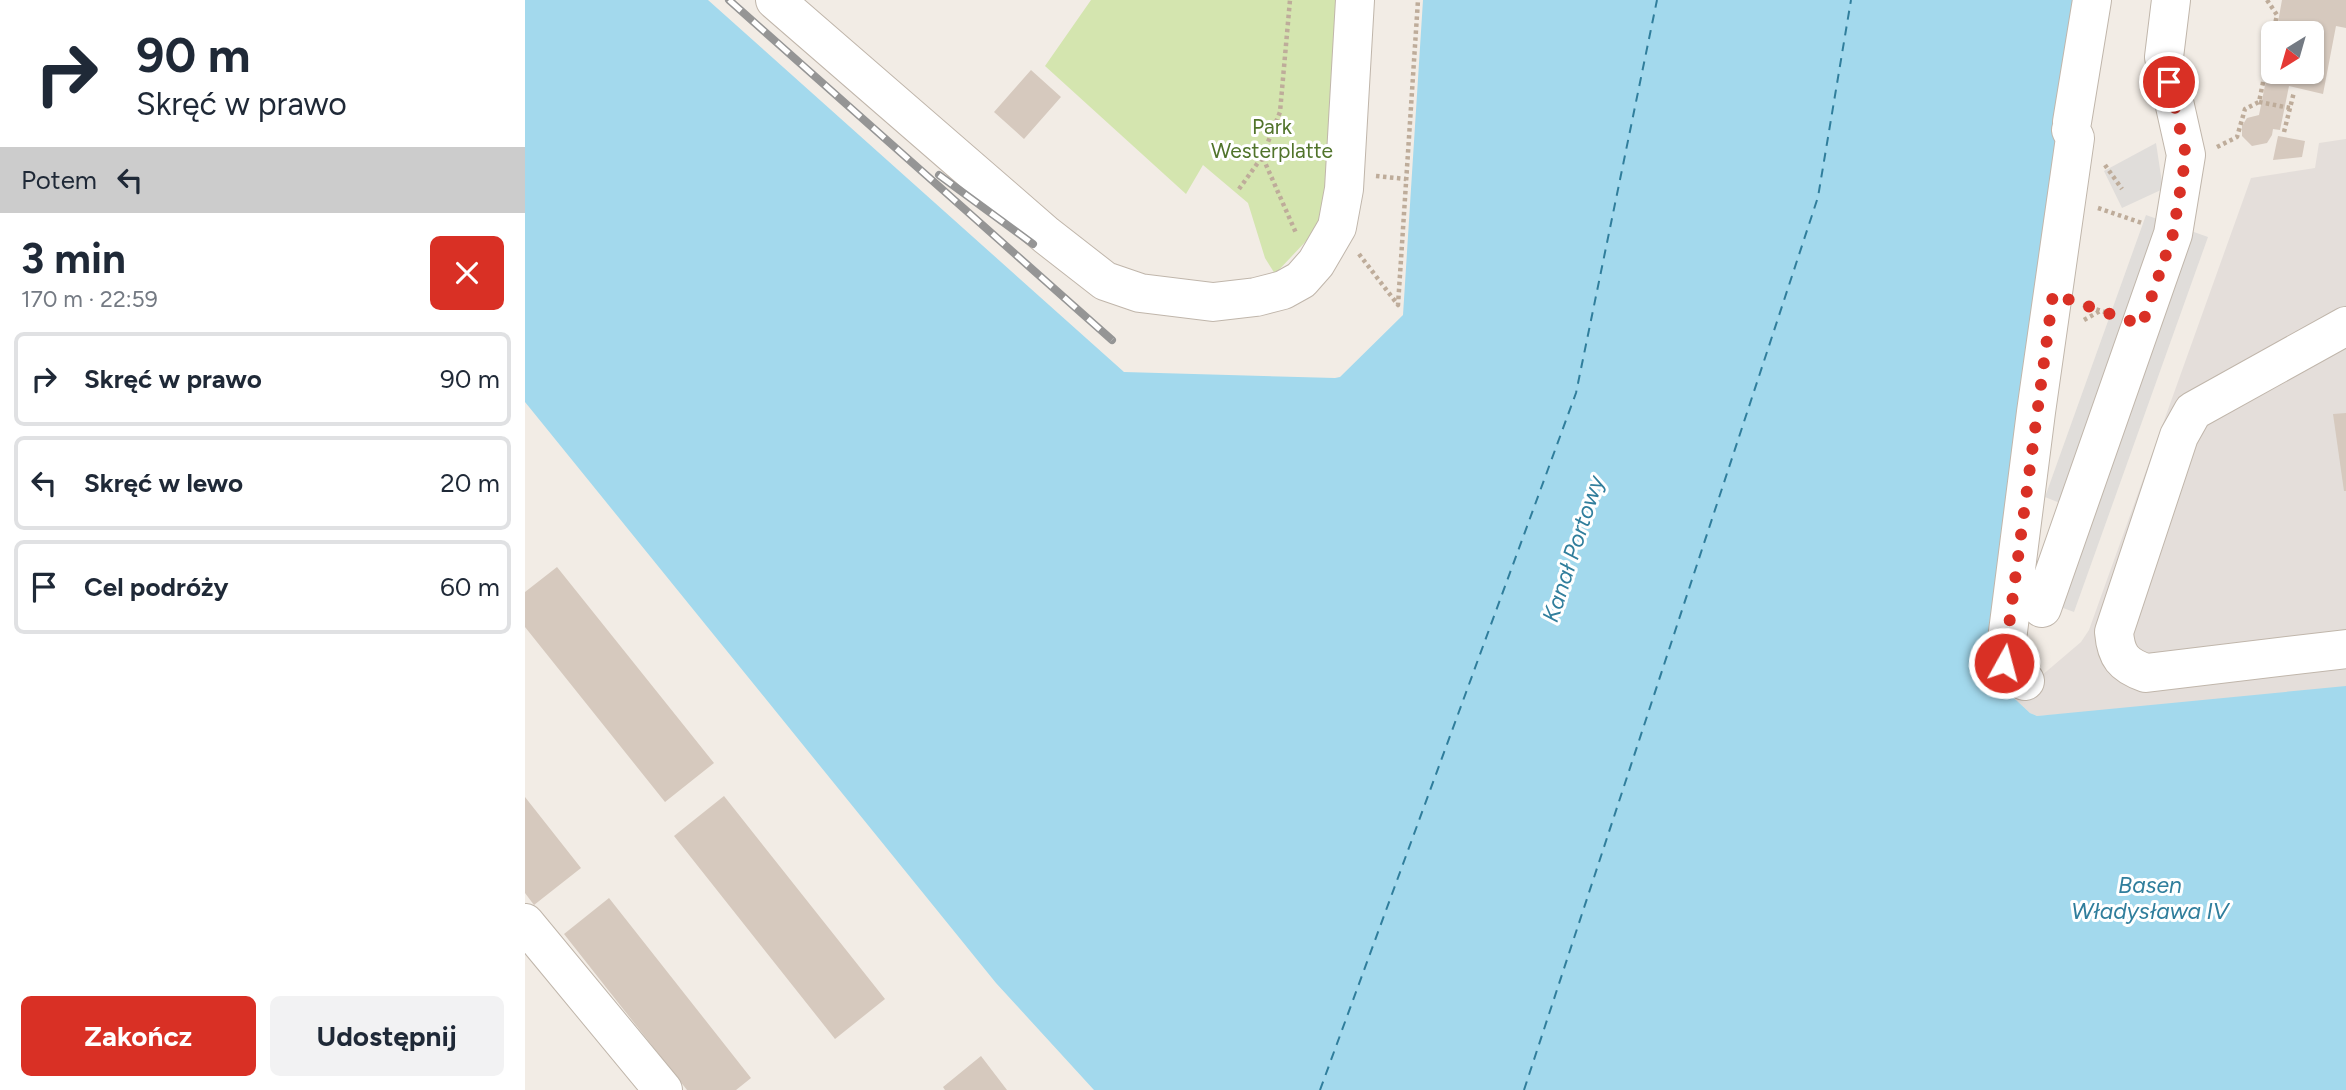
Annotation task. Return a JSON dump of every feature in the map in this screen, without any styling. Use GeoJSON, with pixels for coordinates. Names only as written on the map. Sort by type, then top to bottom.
{"type":"FeatureCollection","features":[{"type":"Feature","properties":{"kind":"street"},"geometry":{"type":"LineString","coordinates":[[775,0],[1046,235],[1105,282],[1140,293],[1213,302],[1256,297],[1301,280],[1316,263],[1337,226],[1344,189],[1355,0]]}},
{"type":"Feature","properties":{"kind":"street"},"geometry":{"type":"LineString","coordinates":[[2025,681],[2004,663],[2075,138],[2072,126],[2092,0]]}},
{"type":"Feature","properties":{"kind":"street"},"geometry":{"type":"LineString","coordinates":[[2042,608],[2173,234],[2186,155],[2164,57],[2171,0]]}},
{"type":"Feature","properties":{"kind":"street"},"geometry":{"type":"LineString","coordinates":[[2346,326],[2193,411],[2179,436],[2114,632],[2116,649],[2129,667],[2146,673],[2346,649]]}},
{"type":"Feature","properties":{"kind":"street"},"geometry":{"type":"LineString","coordinates":[[525,923],[663,1090]]}},
{"type":"Feature","properties":{"kind":"path"},"geometry":{"type":"LineString","coordinates":[[1239,189],[1262,157],[1280,112],[1290,0]]}},
{"type":"Feature","properties":{"kind":"path"},"geometry":{"type":"LineString","coordinates":[[1337,226],[1398,305],[1418,0]]}},
{"type":"Feature","properties":{"kind":"path"},"geometry":{"type":"LineString","coordinates":[[2267,0],[2277,15],[2276,21]]}},
{"type":"Feature","properties":{"kind":"path"},"geometry":{"type":"LineString","coordinates":[[2259,102],[2263,84]]}},
{"type":"Feature","properties":{"kind":"path"},"geometry":{"type":"LineString","coordinates":[[2284,132],[2294,92]]}},
{"type":"Feature","properties":{"kind":"path"},"geometry":{"type":"LineString","coordinates":[[2237,135],[2245,109],[2259,102],[2290,108]]}},
{"type":"Feature","properties":{"kind":"path"},"geometry":{"type":"LineString","coordinates":[[1262,157],[1298,237]]}},
{"type":"Feature","properties":{"kind":"path"},"geometry":{"type":"LineString","coordinates":[[2067,197],[2173,234]]}},
{"type":"Feature","properties":{"kind":"path"},"geometry":{"type":"LineString","coordinates":[[2053,294],[2142,325]]}},
{"type":"Feature","properties":{"kind":"path"},"geometry":{"type":"LineString","coordinates":[[2084,320],[2100,311]]}},
{"type":"Feature","properties":{"kind":"shaded area"},"geometry":{"type":"Polygon","coordinates":[[[2346,139],[2346,1090],[2077,713],[2037,716],[2016,700],[2081,642],[2089,630],[2251,178],[2315,168],[2319,143],[2346,139]]]}},
{"type":"Feature","properties":{"kind":"shaded area"},"geometry":{"type":"Polygon","coordinates":[[[2156,143],[2163,189],[2122,208],[2104,171],[2156,143]]]}},
{"type":"Feature","properties":{"kind":"shaded area"},"geometry":{"type":"Polygon","coordinates":[[[2146,215],[2208,237],[2074,612],[2033,597],[2065,505],[2045,497],[2146,215]]]}},
{"type":"Feature","properties":{"kind":"green space","name":"Park Westerplatte"},"geometry":{"type":"Polygon","coordinates":[[[1091,0],[1343,0],[1324,222],[1275,274],[1265,258],[1248,203],[1203,165],[1186,194],[1045,66],[1091,0]]]}},
{"type":"Feature","properties":{"kind":"water"},"geometry":{"type":"Polygon","coordinates":[[[525,0],[708,0],[1124,372],[1335,378],[1340,377],[1403,315],[1423,0],[2078,0],[1984,666],[1986,672],[2030,713],[2037,716],[2346,686],[2346,1090],[1094,1090],[996,983],[525,402],[525,0]]]}},
{"type":"Feature","properties":{"kind":"building"},"geometry":{"type":"Polygon","coordinates":[[[2282,0],[2346,0],[2346,28],[2336,26],[2323,94],[2289,86],[2280,130],[2273,129],[2267,143],[2252,146],[2242,136],[2242,126],[2247,118],[2259,115],[2265,84],[2324,84],[2324,21],[2278,21],[2282,0]]]}},
{"type":"Feature","properties":{"kind":"building"},"geometry":{"type":"Polygon","coordinates":[[[1031,70],[1061,97],[1024,139],[994,112],[1031,70]]]}},
{"type":"Feature","properties":{"kind":"building"},"geometry":{"type":"Polygon","coordinates":[[[2278,136],[2305,141],[2302,157],[2273,160],[2278,136]]]}},
{"type":"Feature","properties":{"kind":"building"},"geometry":{"type":"Polygon","coordinates":[[[2346,413],[2346,491],[2344,491],[2333,414],[2346,413]]]}},
{"type":"Feature","properties":{"kind":"building"},"geometry":{"type":"Polygon","coordinates":[[[557,567],[714,763],[665,802],[525,627],[525,592],[557,567]]]}},
{"type":"Feature","properties":{"kind":"building"},"geometry":{"type":"Polygon","coordinates":[[[724,796],[885,999],[835,1039],[674,836],[724,796]]]}},
{"type":"Feature","properties":{"kind":"building"},"geometry":{"type":"Polygon","coordinates":[[[525,797],[581,868],[534,905],[525,893],[525,797]]]}},
{"type":"Feature","properties":{"kind":"building"},"geometry":{"type":"Polygon","coordinates":[[[609,898],[751,1078],[736,1090],[687,1090],[564,934],[609,898]]]}},
{"type":"Feature","properties":{"kind":"building"},"geometry":{"type":"Polygon","coordinates":[[[981,1056],[1007,1090],[945,1090],[943,1087],[981,1056]]]}},
{"type":"Feature","properties":{"kind":"ferry route"},"geometry":{"type":"LineString","coordinates":[[1320,1090],[1576,393],[1657,0]]}},
{"type":"Feature","properties":{"kind":"ferry route"},"geometry":{"type":"LineString","coordinates":[[1524,1090],[1818,197],[1851,0]]}},
{"type":"Feature","properties":{"kind":"railway"},"geometry":{"type":"LineString","coordinates":[[729,0],[1112,340]]}},
{"type":"Feature","properties":{"kind":"railway"},"geometry":{"type":"LineString","coordinates":[[939,175],[1033,244]]}},
{"type":"Feature","properties":{"kind":"route"},"geometry":{"type":"LineString","coordinates":[[2004,663],[2053,294],[2142,325],[2173,234],[2186,155],[2169,82]]}},
{"type":"Feature","properties":{"kind":"water label","name":"Kanał Portowy"},"geometry":{"type":"Point","coordinates":[1573,549]}},
{"type":"Feature","properties":{"kind":"water label","name":"Basen Władysława IV"},"geometry":{"type":"Point","coordinates":[2150,898]}}]}
